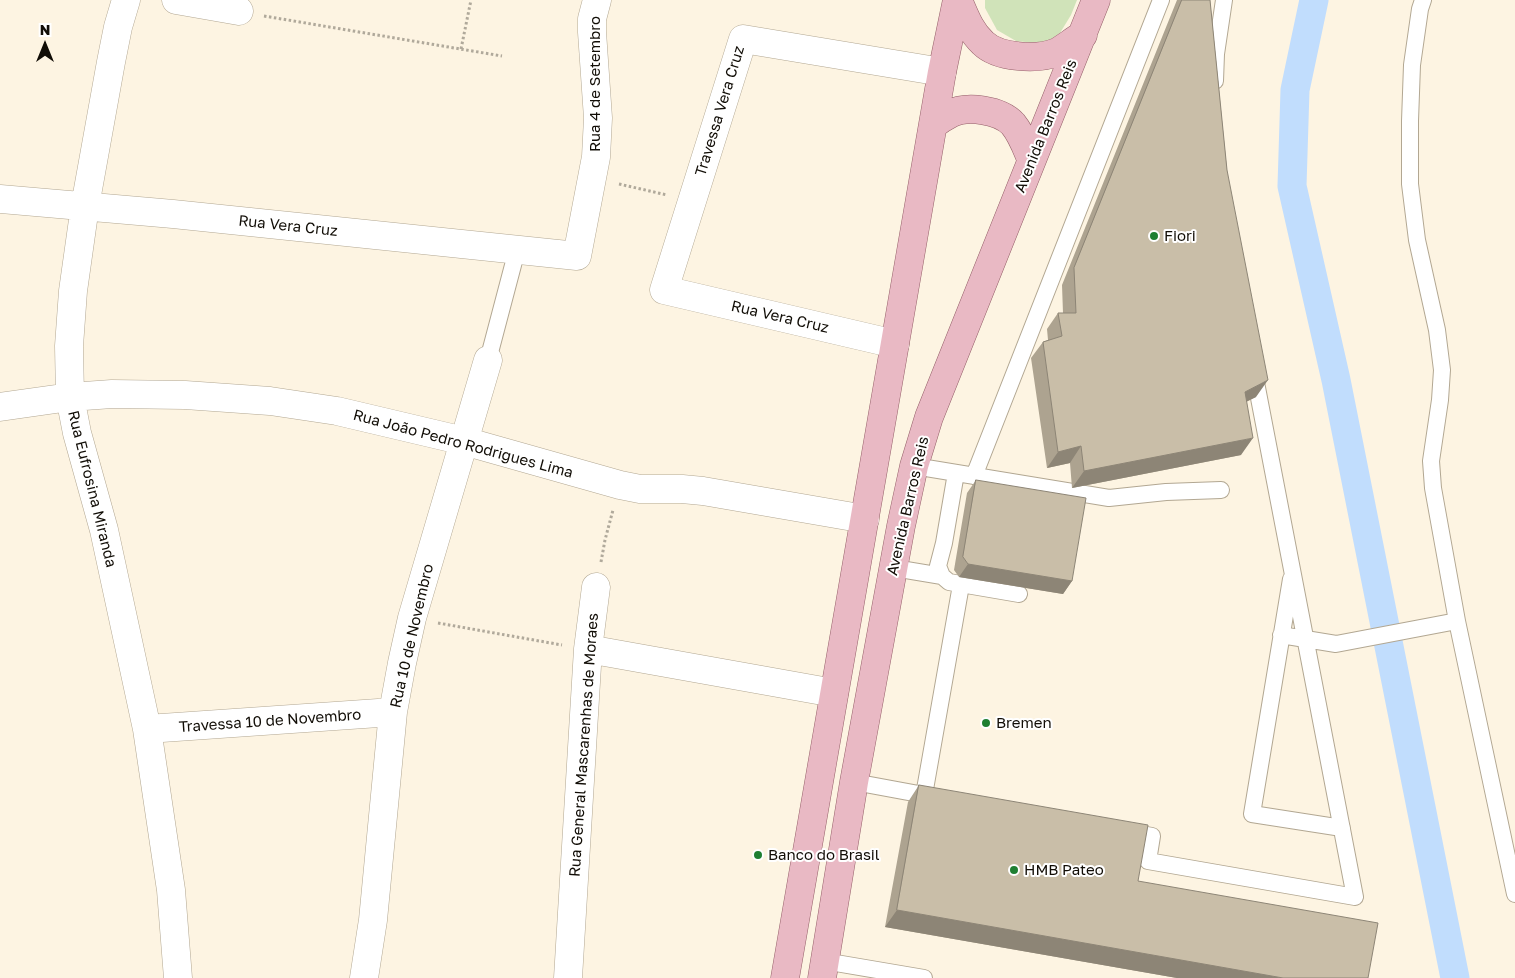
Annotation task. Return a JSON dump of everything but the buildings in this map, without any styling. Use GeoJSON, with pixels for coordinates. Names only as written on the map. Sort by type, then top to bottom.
{"type":"FeatureCollection","features":[{"type":"Feature","properties":{"kind":"main road"},"geometry":{"type":"LineString","coordinates":[[958,0],[969,27],[984,45],[1007,55],[1032,57],[1056,52],[1083,35]]}},
{"type":"Feature","properties":{"kind":"main road"},"geometry":{"type":"LineString","coordinates":[[785,978],[942,72],[958,0]]}},
{"type":"Feature","properties":{"kind":"main road","name":"Avenida Barros Reis"},"geometry":{"type":"LineString","coordinates":[[823,970],[854,782],[914,466],[929,417],[1096,0]]}},
{"type":"Feature","properties":{"kind":"main road"},"geometry":{"type":"LineString","coordinates":[[933,125],[951,113],[972,110],[995,113],[1012,123],[1024,139],[1031,159]]}},
{"type":"Feature","properties":{"kind":"street","name":"Rua Eufrosina Miranda"},"geometry":{"type":"LineString","coordinates":[[126,0],[118,27],[85,206],[73,291],[69,346],[70,397],[77,433],[104,530],[147,729],[171,890],[178,978]]}},
{"type":"Feature","properties":{"kind":"street"},"geometry":{"type":"LineString","coordinates":[[176,0],[239,12]]}},
{"type":"Feature","properties":{"kind":"street","name":"Rua 4 de Setembro"},"geometry":{"type":"LineString","coordinates":[[577,256],[596,157],[598,118],[592,19],[597,0]]}},
{"type":"Feature","properties":{"kind":"street","name":"Travessa Vera Cruz"},"geometry":{"type":"LineString","coordinates":[[664,290],[743,39],[942,72]]}},
{"type":"Feature","properties":{"kind":"street","name":"Rua Vera Cruz"},"geometry":{"type":"LineString","coordinates":[[0,199],[173,214],[577,256]]}},
{"type":"Feature","properties":{"kind":"street","name":"Rua Vera Cruz"},"geometry":{"type":"LineString","coordinates":[[664,290],[895,344]]}},
{"type":"Feature","properties":{"kind":"street","name":"Rua 10 de Novembro"},"geometry":{"type":"LineString","coordinates":[[364,978],[374,911],[393,712],[402,663],[412,618],[488,360]]}},
{"type":"Feature","properties":{"kind":"street","name":"Rua João Pedro Rodrigues Lima"},"geometry":{"type":"LineString","coordinates":[[0,407],[70,397],[112,394],[270,401],[337,411],[464,441],[640,489],[703,491],[864,519]]}},
{"type":"Feature","properties":{"kind":"street","name":"Rua General Mascarenhas de Moraes"},"geometry":{"type":"LineString","coordinates":[[568,978],[588,649],[596,587]]}},
{"type":"Feature","properties":{"kind":"street"},"geometry":{"type":"LineString","coordinates":[[588,649],[834,693]]}},
{"type":"Feature","properties":{"kind":"street","name":"Travessa 10 de Novembro"},"geometry":{"type":"LineString","coordinates":[[147,729],[393,712]]}},
{"type":"Feature","properties":{"kind":"lane"},"geometry":{"type":"LineString","coordinates":[[974,476],[1161,0]]}},
{"type":"Feature","properties":{"kind":"lane"},"geometry":{"type":"LineString","coordinates":[[1214,97],[1216,54],[1224,0]]}},
{"type":"Feature","properties":{"kind":"lane"},"geometry":{"type":"LineString","coordinates":[[1423,0],[1412,65],[1410,184],[1417,240],[1437,330],[1442,370],[1440,400],[1431,461],[1433,488],[1457,621],[1515,894]]}},
{"type":"Feature","properties":{"kind":"lane"},"geometry":{"type":"LineString","coordinates":[[488,360],[517,250]]}},
{"type":"Feature","properties":{"kind":"lane"},"geometry":{"type":"LineString","coordinates":[[1113,829],[1152,836],[1148,861],[1356,897],[1250,355]]}},
{"type":"Feature","properties":{"kind":"lane"},"geometry":{"type":"LineString","coordinates":[[914,466],[1109,498],[1166,492],[1221,490]]}},
{"type":"Feature","properties":{"kind":"lane"},"geometry":{"type":"LineString","coordinates":[[956,473],[944,543],[938,566],[942,576],[949,582],[1019,594]]}},
{"type":"Feature","properties":{"kind":"lane"},"geometry":{"type":"LineString","coordinates":[[894,568],[942,576]]}},
{"type":"Feature","properties":{"kind":"lane"},"geometry":{"type":"LineString","coordinates":[[1292,570],[1252,814],[1342,828]]}},
{"type":"Feature","properties":{"kind":"lane"},"geometry":{"type":"LineString","coordinates":[[924,795],[962,585]]}},
{"type":"Feature","properties":{"kind":"lane"},"geometry":{"type":"LineString","coordinates":[[1281,635],[1336,644],[1457,621]]}},
{"type":"Feature","properties":{"kind":"lane"},"geometry":{"type":"LineString","coordinates":[[854,782],[948,800]]}},
{"type":"Feature","properties":{"kind":"lane"},"geometry":{"type":"LineString","coordinates":[[823,970],[924,978]]}},
{"type":"Feature","properties":{"kind":"path"},"geometry":{"type":"LineString","coordinates":[[461,49],[471,0]]}},
{"type":"Feature","properties":{"kind":"path"},"geometry":{"type":"LineString","coordinates":[[239,12],[502,56]]}},
{"type":"Feature","properties":{"kind":"path"},"geometry":{"type":"LineString","coordinates":[[592,177],[692,201]]}},
{"type":"Feature","properties":{"kind":"path"},"geometry":{"type":"LineString","coordinates":[[596,587],[605,540],[620,485]]}},
{"type":"Feature","properties":{"kind":"path"},"geometry":{"type":"LineString","coordinates":[[412,618],[588,649]]}},
{"type":"Feature","properties":{"kind":"green space"},"geometry":{"type":"Polygon","coordinates":[[[985,0],[1077,0],[1071,15],[1060,33],[1044,44],[1016,41],[997,30],[985,8],[985,0]]]}},
{"type":"Feature","properties":{"kind":"waterway"},"geometry":{"type":"LineString","coordinates":[[1314,0],[1295,90],[1292,186],[1336,380],[1455,978]]}},
{"type":"Feature","properties":{"kind":"place","name":"Fiori"},"geometry":{"type":"Point","coordinates":[1154,236]}},
{"type":"Feature","properties":{"kind":"place","name":"Bremen"},"geometry":{"type":"Point","coordinates":[986,723]}},
{"type":"Feature","properties":{"kind":"place","name":"Banco do Brasil"},"geometry":{"type":"Point","coordinates":[758,855]}},
{"type":"Feature","properties":{"kind":"place","name":"HMB Pateo"},"geometry":{"type":"Point","coordinates":[1014,870]}}]}
